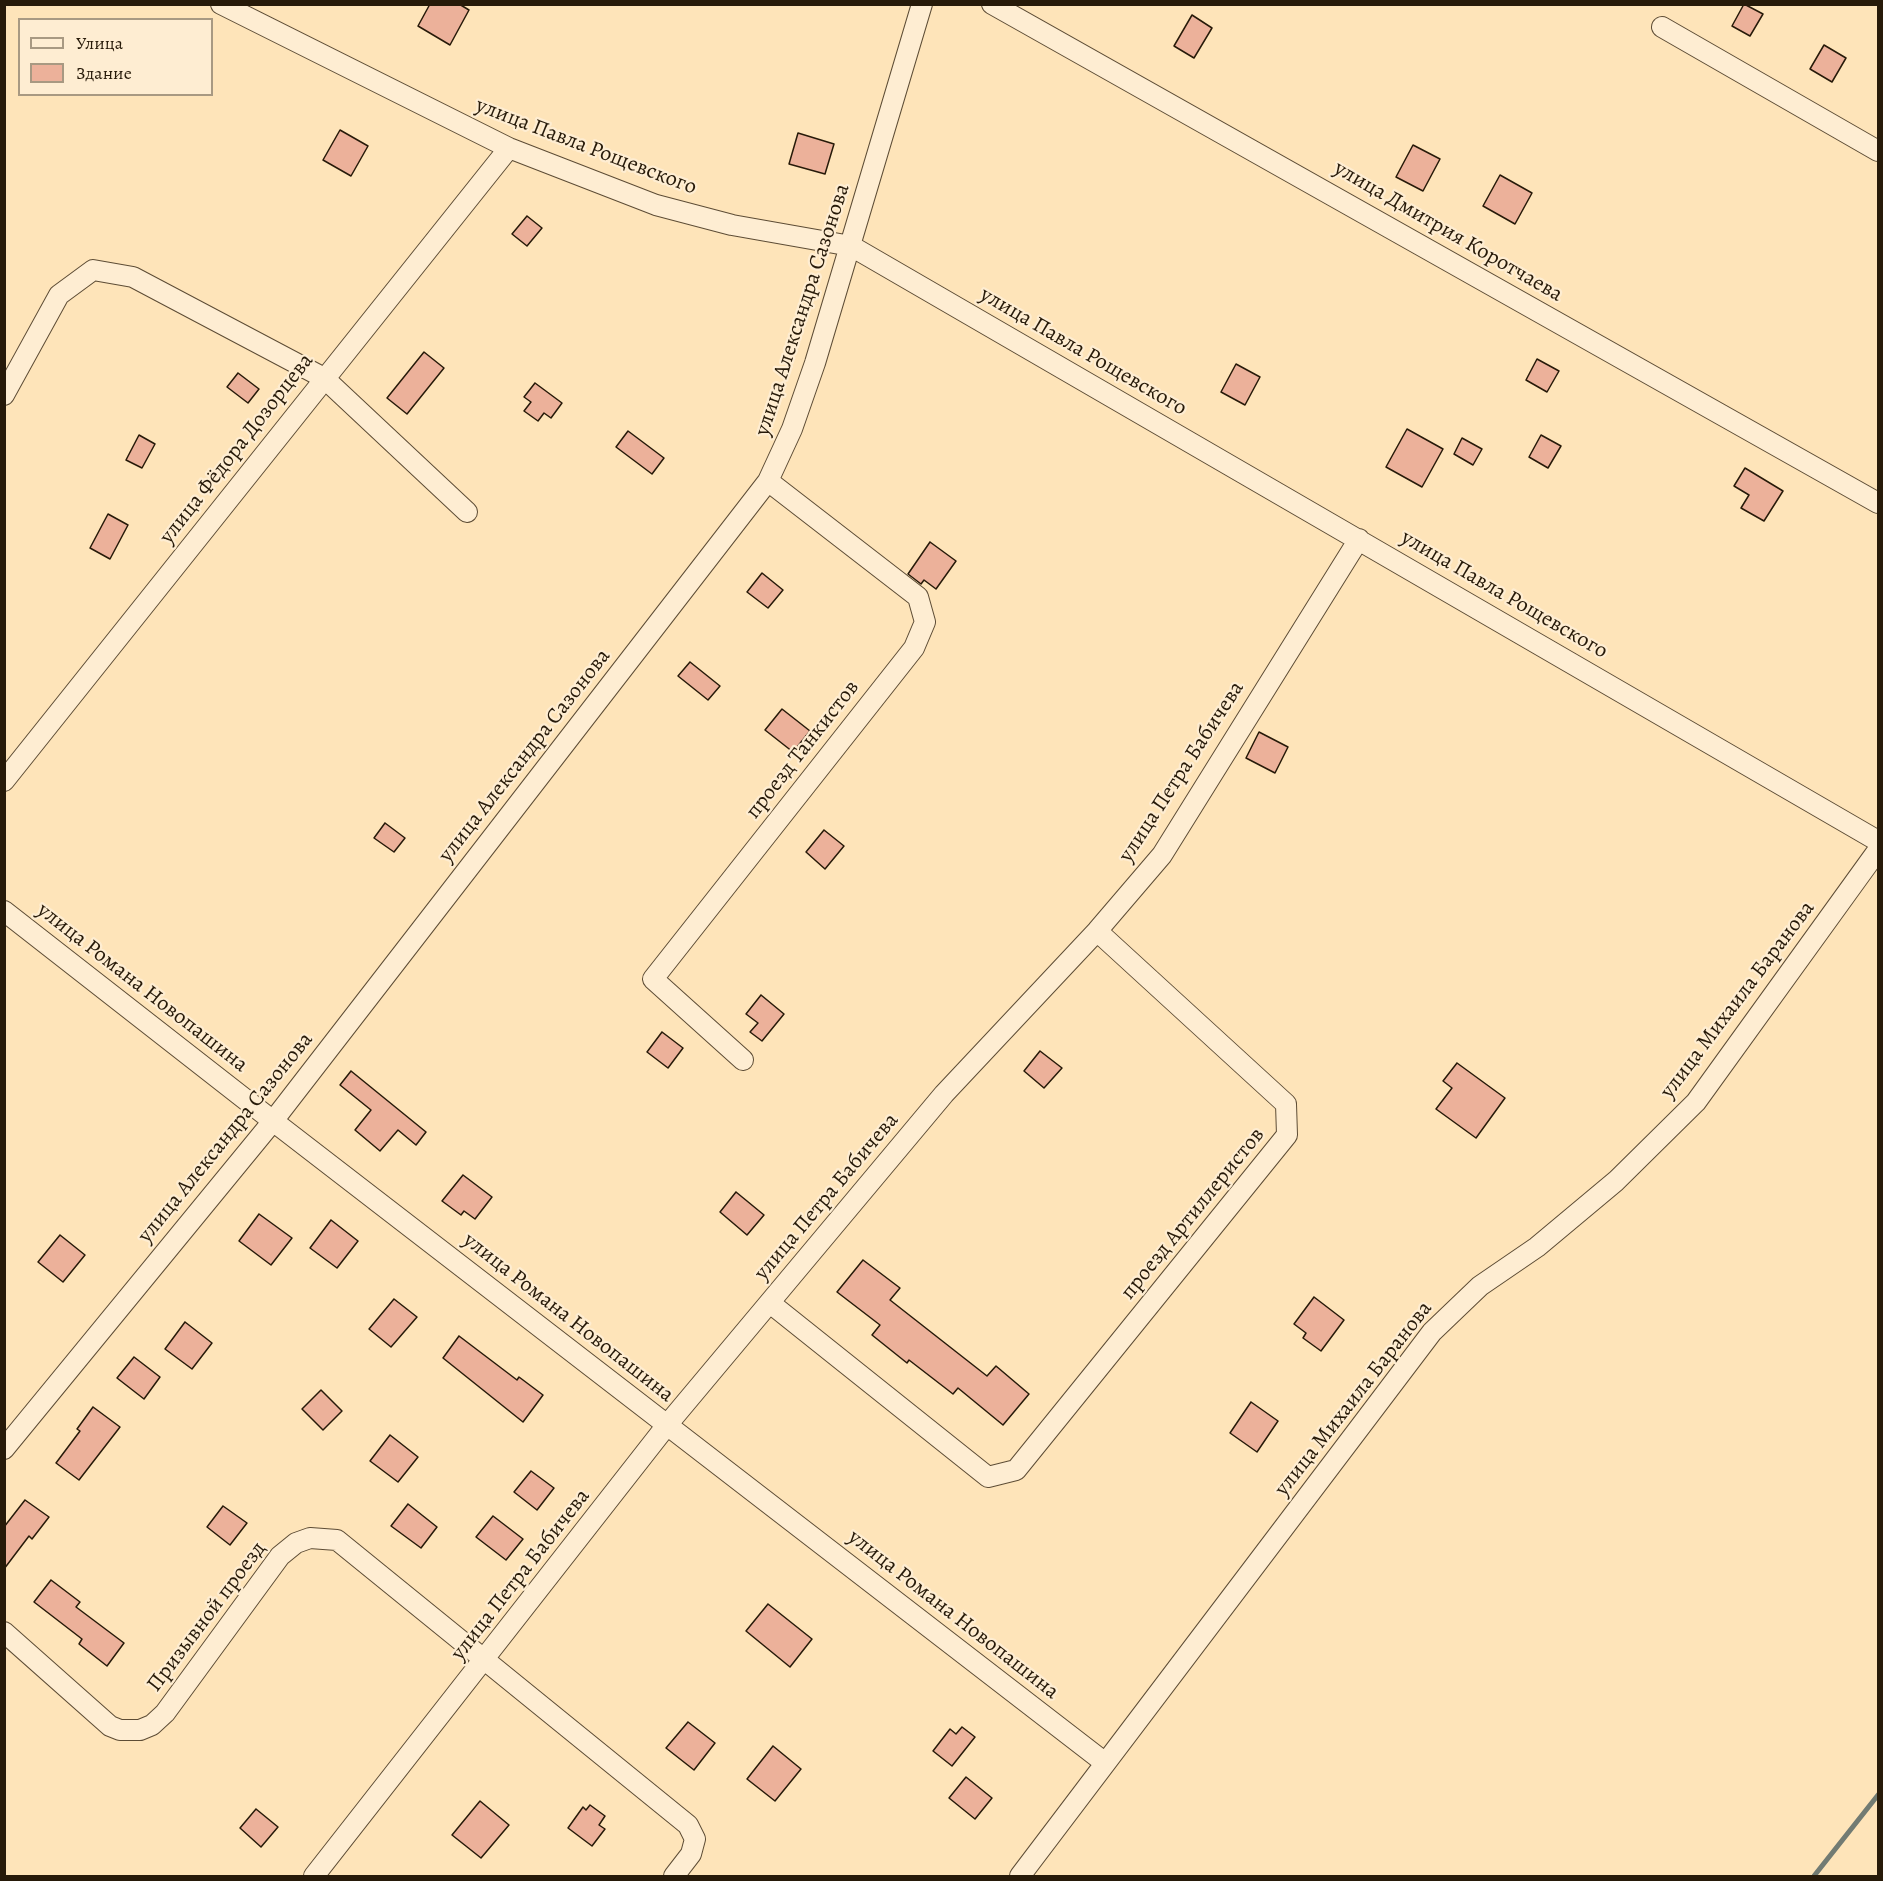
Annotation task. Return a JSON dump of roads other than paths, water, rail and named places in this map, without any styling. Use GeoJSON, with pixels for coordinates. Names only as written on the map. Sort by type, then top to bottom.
{"type":"FeatureCollection","features":[{"type":"Feature","properties":{"kind":"street","name":"улица Павла Рощевского"},"geometry":{"type":"LineString","coordinates":[[221,4],[509,148],[656,205],[732,225],[851,246],[1878,841]]}},
{"type":"Feature","properties":{"kind":"street","name":"улица Александра Сазонова"},"geometry":{"type":"LineString","coordinates":[[4,1449],[273,1121],[768,481],[792,429],[851,246],[922,4]]}},
{"type":"Feature","properties":{"kind":"street","name":"улица Дмитрия Коротчаева"},"geometry":{"type":"LineString","coordinates":[[992,4],[1071,46],[1878,504]]}},
{"type":"Feature","properties":{"kind":"street"},"geometry":{"type":"LineString","coordinates":[[1662,27],[1878,151]]}},
{"type":"Feature","properties":{"kind":"street","name":"улица Фёдора Дозорцева"},"geometry":{"type":"LineString","coordinates":[[4,781],[509,148]]}},
{"type":"Feature","properties":{"kind":"street"},"geometry":{"type":"LineString","coordinates":[[4,395],[59,295],[93,270],[133,277],[324,378],[467,512]]}},
{"type":"Feature","properties":{"kind":"street","name":"проезд Танкистов"},"geometry":{"type":"LineString","coordinates":[[743,1060],[654,979],[914,648],[925,622],[918,597],[768,481]]}},
{"type":"Feature","properties":{"kind":"street","name":"улица Петра Бабичева"},"geometry":{"type":"LineString","coordinates":[[314,1876],[668,1425],[944,1094],[1097,931],[1162,855],[1359,539]]}},
{"type":"Feature","properties":{"kind":"street","name":"улица Михаила Баранова"},"geometry":{"type":"LineString","coordinates":[[1020,1876],[1104,1762],[1432,1332],[1480,1286],[1537,1247],[1616,1181],[1696,1102],[1878,850]]}},
{"type":"Feature","properties":{"kind":"street","name":"улица Романа Новопашина"},"geometry":{"type":"LineString","coordinates":[[4,911],[1104,1762]]}},
{"type":"Feature","properties":{"kind":"street","name":"проезд Артиллеристов"},"geometry":{"type":"LineString","coordinates":[[770,1303],[988,1477],[1016,1470],[1287,1135],[1286,1104],[1097,931]]}},
{"type":"Feature","properties":{"kind":"street","name":"Призывной проезд"},"geometry":{"type":"LineString","coordinates":[[4,1632],[110,1726],[120,1730],[140,1730],[152,1725],[165,1713],[280,1556],[296,1543],[322,1537],[337,1540],[688,1825],[695,1839],[691,1854],[674,1876]]}},
{"type":"Feature","properties":{"kind":"waterway"},"geometry":{"type":"LineString","coordinates":[[1814,1876],[1878,1795]]}}]}
